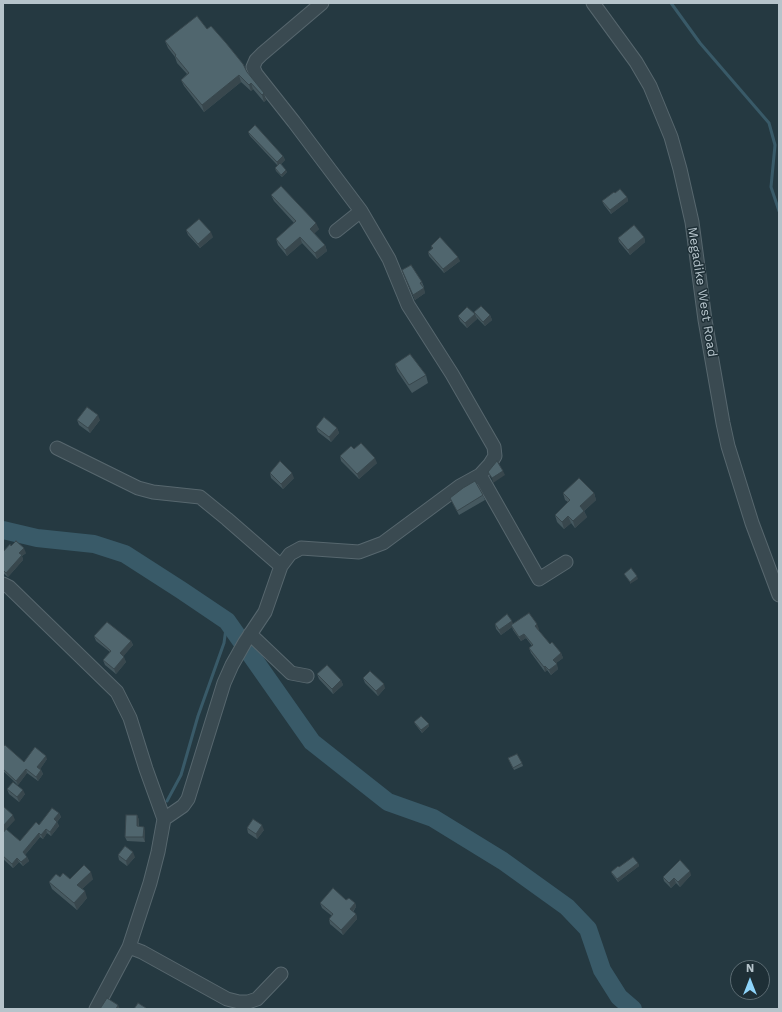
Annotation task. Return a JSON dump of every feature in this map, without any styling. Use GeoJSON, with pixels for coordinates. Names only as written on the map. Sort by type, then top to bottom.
{"type":"FeatureCollection","features":[{"type":"Feature","properties":{"kind":"street"},"geometry":{"type":"LineString","coordinates":[[164,818],[183,806],[188,800],[224,683],[247,638],[265,612],[280,566],[290,554],[300,548],[359,552],[383,543],[460,486],[480,474],[490,464],[495,456],[494,447],[452,374],[408,305],[389,259],[360,211],[294,122],[256,74],[253,67],[259,57],[322,3]]}},
{"type":"Feature","properties":{"kind":"street","name":"Megadike West Road"},"geometry":{"type":"LineString","coordinates":[[593,3],[636,62],[650,86],[671,137],[692,222],[705,320],[728,446],[752,523],[779,594]]}},
{"type":"Feature","properties":{"kind":"street"},"geometry":{"type":"LineString","coordinates":[[336,231],[360,211]]}},
{"type":"Feature","properties":{"kind":"street"},"geometry":{"type":"LineString","coordinates":[[57,448],[138,488],[153,492],[200,497],[280,566]]}},
{"type":"Feature","properties":{"kind":"street"},"geometry":{"type":"LineString","coordinates":[[480,474],[540,578],[566,562]]}},
{"type":"Feature","properties":{"kind":"street"},"geometry":{"type":"LineString","coordinates":[[5,588],[117,692],[130,718],[146,769],[164,818],[158,852],[150,883],[129,947],[96,1009]]}},
{"type":"Feature","properties":{"kind":"street"},"geometry":{"type":"LineString","coordinates":[[247,638],[291,673],[307,676]]}},
{"type":"Feature","properties":{"kind":"street"},"geometry":{"type":"LineString","coordinates":[[129,947],[142,952],[227,999],[239,1002],[248,1002],[258,999],[281,974]]}},
{"type":"Feature","properties":{"kind":"building"},"geometry":{"type":"Polygon","coordinates":[[[197,16],[207,29],[211,26],[226,43],[264,93],[262,95],[251,83],[249,85],[239,75],[202,105],[181,80],[189,73],[165,41],[197,16]]]}},
{"type":"Feature","properties":{"kind":"building"},"geometry":{"type":"Polygon","coordinates":[[[255,125],[283,156],[277,162],[248,132],[255,125]]]}},
{"type":"Feature","properties":{"kind":"building"},"geometry":{"type":"Polygon","coordinates":[[[280,163],[286,170],[281,175],[275,168],[280,163]]]}},
{"type":"Feature","properties":{"kind":"building"},"geometry":{"type":"Polygon","coordinates":[[[281,186],[316,223],[310,229],[325,245],[315,253],[300,237],[285,250],[276,239],[296,221],[271,195],[281,186]]]}},
{"type":"Feature","properties":{"kind":"building"},"geometry":{"type":"Polygon","coordinates":[[[620,189],[627,197],[610,210],[602,201],[620,189]]]}},
{"type":"Feature","properties":{"kind":"building"},"geometry":{"type":"Polygon","coordinates":[[[199,219],[211,232],[198,244],[186,230],[199,219]]]}},
{"type":"Feature","properties":{"kind":"building"},"geometry":{"type":"Polygon","coordinates":[[[634,225],[644,237],[628,250],[618,238],[634,225]]]}},
{"type":"Feature","properties":{"kind":"building"},"geometry":{"type":"Polygon","coordinates":[[[440,237],[458,257],[443,269],[428,252],[433,248],[431,246],[440,237]]]}},
{"type":"Feature","properties":{"kind":"building"},"geometry":{"type":"Polygon","coordinates":[[[411,265],[422,282],[420,283],[424,288],[413,295],[402,270],[411,265]]]}},
{"type":"Feature","properties":{"kind":"building"},"geometry":{"type":"Polygon","coordinates":[[[481,306],[490,315],[483,322],[474,312],[481,306]]]}},
{"type":"Feature","properties":{"kind":"building"},"geometry":{"type":"Polygon","coordinates":[[[467,307],[475,314],[465,323],[458,316],[467,307]]]}},
{"type":"Feature","properties":{"kind":"building"},"geometry":{"type":"Polygon","coordinates":[[[410,354],[426,375],[409,385],[395,364],[410,354]]]}},
{"type":"Feature","properties":{"kind":"building"},"geometry":{"type":"Polygon","coordinates":[[[87,407],[98,415],[88,428],[77,420],[87,407]]]}},
{"type":"Feature","properties":{"kind":"building"},"geometry":{"type":"Polygon","coordinates":[[[324,417],[337,428],[329,437],[316,427],[324,417]]]}},
{"type":"Feature","properties":{"kind":"building"},"geometry":{"type":"Polygon","coordinates":[[[361,443],[375,458],[357,474],[340,456],[351,446],[354,449],[361,443]]]}},
{"type":"Feature","properties":{"kind":"building"},"geometry":{"type":"Polygon","coordinates":[[[280,461],[292,473],[281,484],[270,473],[280,461]]]}},
{"type":"Feature","properties":{"kind":"building"},"geometry":{"type":"Polygon","coordinates":[[[497,461],[503,471],[492,478],[488,472],[497,461]]]}},
{"type":"Feature","properties":{"kind":"building"},"geometry":{"type":"Polygon","coordinates":[[[579,478],[594,493],[580,506],[584,511],[573,521],[568,516],[562,522],[555,515],[570,500],[563,493],[579,478]]]}},
{"type":"Feature","properties":{"kind":"building"},"geometry":{"type":"Polygon","coordinates":[[[475,481],[483,495],[457,511],[450,498],[475,481]]]}},
{"type":"Feature","properties":{"kind":"building"},"geometry":{"type":"Polygon","coordinates":[[[16,541],[24,548],[19,553],[22,555],[6,573],[3,570],[3,552],[10,544],[11,546],[16,541]]]}},
{"type":"Feature","properties":{"kind":"building"},"geometry":{"type":"Polygon","coordinates":[[[631,568],[637,576],[630,582],[624,574],[631,568]]]}},
{"type":"Feature","properties":{"kind":"building"},"geometry":{"type":"Polygon","coordinates":[[[529,613],[537,624],[535,626],[550,644],[552,642],[561,653],[553,660],[557,664],[549,670],[545,666],[544,667],[529,648],[533,645],[524,634],[519,637],[511,625],[529,613]]]}},
{"type":"Feature","properties":{"kind":"building"},"geometry":{"type":"Polygon","coordinates":[[[507,614],[512,621],[499,630],[495,624],[507,614]]]}},
{"type":"Feature","properties":{"kind":"building"},"geometry":{"type":"Polygon","coordinates":[[[107,622],[131,641],[120,653],[124,657],[114,669],[103,660],[111,651],[94,636],[107,622]]]}},
{"type":"Feature","properties":{"kind":"building"},"geometry":{"type":"Polygon","coordinates":[[[327,665],[341,680],[332,689],[317,674],[327,665]]]}},
{"type":"Feature","properties":{"kind":"building"},"geometry":{"type":"Polygon","coordinates":[[[370,671],[384,684],[376,691],[363,678],[370,671]]]}},
{"type":"Feature","properties":{"kind":"building"},"geometry":{"type":"Polygon","coordinates":[[[421,716],[429,724],[421,730],[414,722],[421,716]]]}},
{"type":"Feature","properties":{"kind":"building"},"geometry":{"type":"Polygon","coordinates":[[[5,745],[24,762],[35,747],[46,756],[37,767],[41,770],[36,777],[26,769],[16,781],[3,769],[3,747],[5,745]]]}},
{"type":"Feature","properties":{"kind":"building"},"geometry":{"type":"Polygon","coordinates":[[[517,754],[522,763],[513,768],[508,758],[517,754]]]}},
{"type":"Feature","properties":{"kind":"building"},"geometry":{"type":"Polygon","coordinates":[[[13,782],[23,790],[17,797],[7,789],[13,782]]]}},
{"type":"Feature","properties":{"kind":"building"},"geometry":{"type":"Polygon","coordinates":[[[4,807],[13,815],[3,826],[3,809],[4,807]]]}},
{"type":"Feature","properties":{"kind":"building"},"geometry":{"type":"Polygon","coordinates":[[[52,808],[59,813],[54,819],[57,822],[50,832],[46,829],[41,835],[39,833],[23,852],[27,857],[21,862],[17,858],[12,864],[3,856],[3,833],[6,829],[20,841],[36,822],[39,825],[52,808]]]}},
{"type":"Feature","properties":{"kind":"building"},"geometry":{"type":"Polygon","coordinates":[[[126,815],[137,815],[137,826],[144,827],[143,837],[125,837],[126,815]]]}},
{"type":"Feature","properties":{"kind":"building"},"geometry":{"type":"Polygon","coordinates":[[[253,819],[262,825],[256,834],[247,828],[253,819]]]}},
{"type":"Feature","properties":{"kind":"building"},"geometry":{"type":"Polygon","coordinates":[[[125,846],[133,852],[126,861],[118,855],[125,846]]]}},
{"type":"Feature","properties":{"kind":"building"},"geometry":{"type":"Polygon","coordinates":[[[633,857],[638,863],[617,879],[611,872],[633,857]]]}},
{"type":"Feature","properties":{"kind":"building"},"geometry":{"type":"Polygon","coordinates":[[[680,860],[690,871],[678,882],[674,878],[669,883],[663,877],[680,860]]]}},
{"type":"Feature","properties":{"kind":"building"},"geometry":{"type":"Polygon","coordinates":[[[84,865],[91,872],[77,885],[85,891],[74,903],[49,882],[56,874],[60,877],[63,873],[70,879],[84,865]]]}},
{"type":"Feature","properties":{"kind":"building"},"geometry":{"type":"Polygon","coordinates":[[[333,888],[346,900],[349,898],[355,903],[350,909],[356,914],[341,930],[329,919],[333,914],[320,903],[333,888]]]}},
{"type":"Feature","properties":{"kind":"building"},"geometry":{"type":"Polygon","coordinates":[[[107,998],[118,1005],[116,1009],[100,1009],[107,998]]]}},
{"type":"Feature","properties":{"kind":"building"},"geometry":{"type":"Polygon","coordinates":[[[138,1003],[146,1008],[146,1009],[134,1009],[138,1003]]]}},
{"type":"Feature","properties":{"kind":"waterway"},"geometry":{"type":"LineString","coordinates":[[671,3],[700,43],[769,123],[775,145],[771,187],[779,211]]}},
{"type":"Feature","properties":{"kind":"waterway"},"geometry":{"type":"LineString","coordinates":[[3,530],[37,538],[94,544],[125,554],[227,621],[312,742],[388,802],[433,818],[503,861],[567,907],[588,929],[602,970],[619,997],[633,1009]]}},
{"type":"Feature","properties":{"kind":"waterway"},"geometry":{"type":"LineString","coordinates":[[167,801],[181,775],[198,716],[224,643],[227,621]]}}]}
